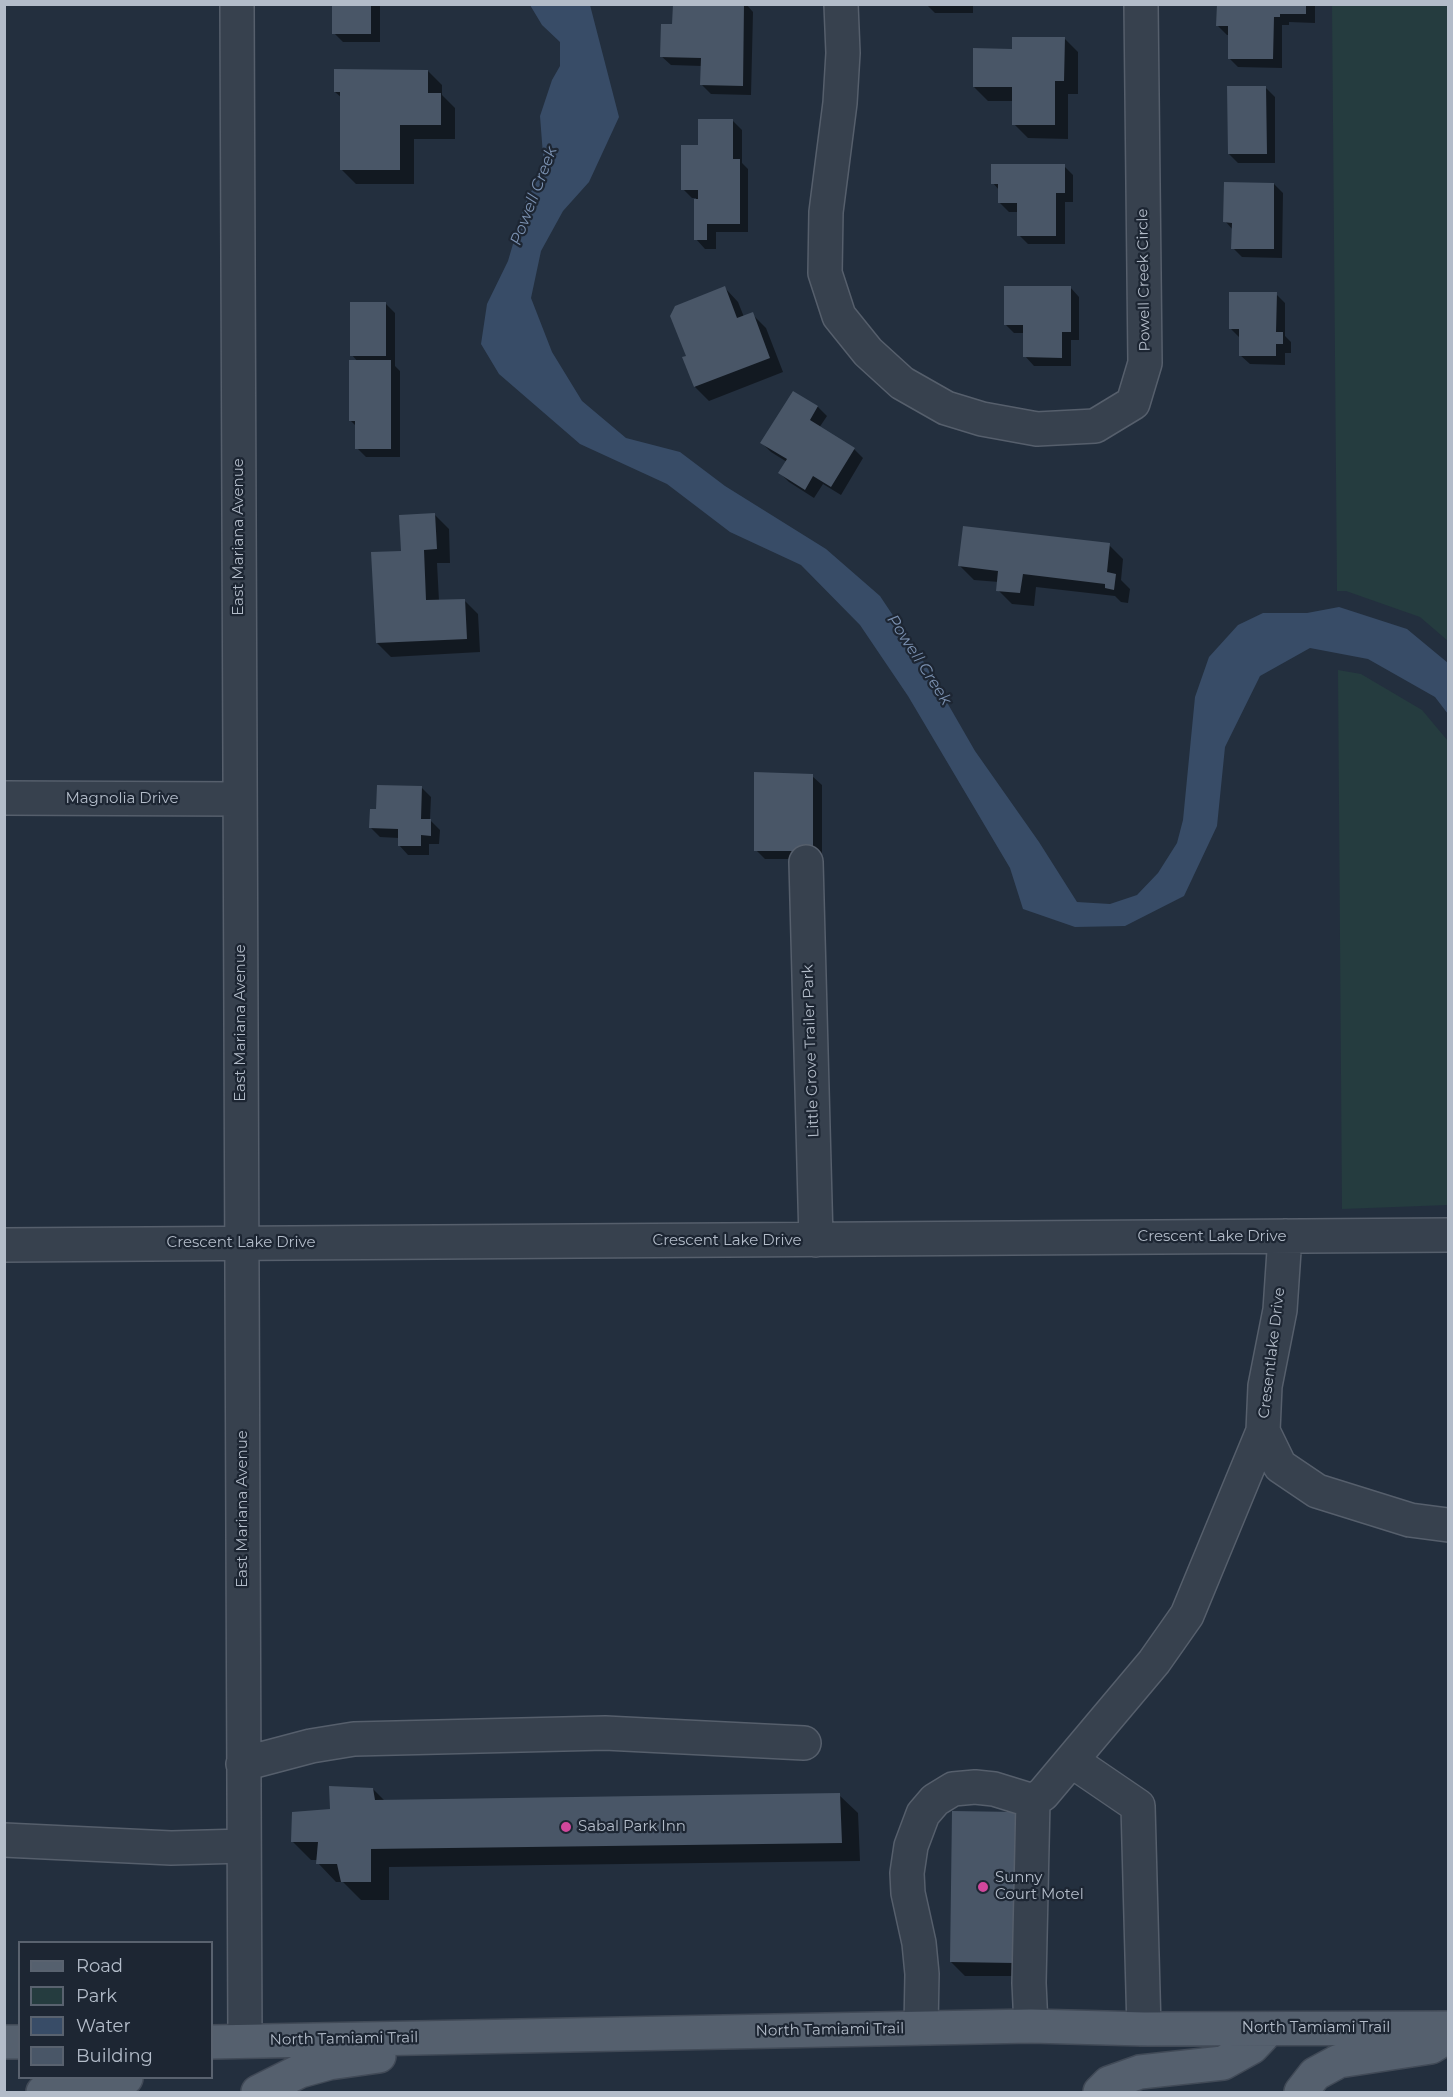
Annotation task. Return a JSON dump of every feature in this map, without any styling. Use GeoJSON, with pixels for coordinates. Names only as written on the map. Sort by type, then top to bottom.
{"type":"FeatureCollection","features":[{"type":"Feature","properties":{"kind":"main road","name":"North Tamiami Trail"},"geometry":{"type":"LineString","coordinates":[[213,2042],[1031,2026],[1144,2029],[1449,2028]]}},
{"type":"Feature","properties":{"kind":"main road"},"geometry":{"type":"LineString","coordinates":[[1100,2092],[1108,2083],[1140,2072],[1223,2063],[1252,2047],[1269,2029]]}},
{"type":"Feature","properties":{"kind":"main road"},"geometry":{"type":"LineString","coordinates":[[1300,2092],[1315,2074],[1339,2061],[1431,2047],[1449,2037]]}},
{"type":"Feature","properties":{"kind":"main road"},"geometry":{"type":"LineString","coordinates":[[258,2092],[300,2071],[329,2063],[390,2054],[421,2038]]}},
{"type":"Feature","properties":{"kind":"main road"},"geometry":{"type":"LineString","coordinates":[[213,2056],[245,2041]]}},
{"type":"Feature","properties":{"kind":"main road"},"geometry":{"type":"LineString","coordinates":[[43,2092],[63,2083],[113,2079]]}},
{"type":"Feature","properties":{"kind":"street","name":"East Mariana Avenue"},"geometry":{"type":"LineString","coordinates":[[237,4],[245,2041]]}},
{"type":"Feature","properties":{"kind":"street","name":"Powell Creek Circle"},"geometry":{"type":"LineString","coordinates":[[841,4],[843,53],[840,103],[826,212],[825,273],[838,316],[868,352],[902,383],[946,408],[982,419],[1037,429],[1095,426],[1133,403],[1145,363],[1141,4]]}},
{"type":"Feature","properties":{"kind":"street","name":"Magnolia Drive"},"geometry":{"type":"LineString","coordinates":[[4,798],[239,799]]}},
{"type":"Feature","properties":{"kind":"street","name":"Little Grove Trailer Park"},"geometry":{"type":"LineString","coordinates":[[806,862],[816,1240]]}},
{"type":"Feature","properties":{"kind":"street","name":"Crescent Lake Drive"},"geometry":{"type":"LineString","coordinates":[[4,1245],[1449,1235]]}},
{"type":"Feature","properties":{"kind":"street","name":"Cresentlake Drive"},"geometry":{"type":"LineString","coordinates":[[1285,1236],[1280,1310],[1265,1386],[1263,1431],[1280,1466],[1317,1491],[1410,1520],[1449,1525]]}},
{"type":"Feature","properties":{"kind":"street"},"geometry":{"type":"LineString","coordinates":[[1033,1801],[1043,1794],[1072,1761],[1154,1662],[1187,1615],[1263,1431]]}},
{"type":"Feature","properties":{"kind":"street"},"geometry":{"type":"LineString","coordinates":[[243,1764],[311,1746],[354,1739],[605,1733],[804,1743]]}},
{"type":"Feature","properties":{"kind":"street"},"geometry":{"type":"LineString","coordinates":[[1072,1761],[1137,1806],[1144,2029]]}},
{"type":"Feature","properties":{"kind":"street"},"geometry":{"type":"LineString","coordinates":[[921,2028],[922,1974],[908,1893],[907,1873],[911,1846],[923,1814],[935,1800],[953,1789],[975,1787],[994,1789],[1033,1801]]}},
{"type":"Feature","properties":{"kind":"street"},"geometry":{"type":"LineString","coordinates":[[1031,2026],[1029,1983],[1033,1801]]}},
{"type":"Feature","properties":{"kind":"street"},"geometry":{"type":"LineString","coordinates":[[4,1840],[171,1848],[244,1846]]}},
{"type":"Feature","properties":{"kind":"green space"},"geometry":{"type":"Polygon","coordinates":[[[1332,5],[1448,5],[1448,641],[1420,617],[1346,591],[1337,591],[1332,5]]]}},
{"type":"Feature","properties":{"kind":"green space"},"geometry":{"type":"Polygon","coordinates":[[[1338,670],[1361,674],[1422,710],[1448,741],[1448,1205],[1342,1209],[1338,670]]]}},
{"type":"Feature","properties":{"kind":"water","name":"Powell Creek"},"geometry":{"type":"Polygon","coordinates":[[[530,5],[590,5],[619,117],[589,182],[563,211],[541,251],[531,298],[552,352],[582,401],[626,438],[680,452],[725,486],[826,549],[880,596],[922,659],[975,751],[1039,842],[1077,902],[1110,904],[1137,895],[1158,873],[1177,843],[1183,820],[1195,697],[1209,657],[1238,625],[1263,613],[1307,613],[1339,607],[1407,629],[1448,663],[1448,714],[1435,697],[1368,659],[1310,648],[1260,676],[1225,747],[1217,826],[1184,896],[1125,926],[1075,927],[1023,909],[1010,868],[908,696],[860,625],[801,565],[730,532],[667,484],[580,444],[499,374],[481,344],[487,304],[508,261],[525,203],[544,168],[540,116],[552,80],[560,66],[560,42],[542,25],[530,5]]]}},
{"type":"Feature","properties":{"kind":"building"},"geometry":{"type":"Polygon","coordinates":[[[332,4],[371,4],[371,34],[332,34],[332,4]]]}},
{"type":"Feature","properties":{"kind":"building"},"geometry":{"type":"Polygon","coordinates":[[[673,4],[744,4],[743,86],[700,85],[701,58],[660,57],[661,24],[672,24],[673,4]]]}},
{"type":"Feature","properties":{"kind":"building"},"geometry":{"type":"Polygon","coordinates":[[[1217,4],[1306,4],[1306,14],[1280,14],[1280,17],[1274,17],[1273,59],[1228,59],[1228,26],[1216,26],[1217,4]]]}},
{"type":"Feature","properties":{"kind":"building"},"geometry":{"type":"Polygon","coordinates":[[[1012,37],[1065,37],[1064,81],[1055,81],[1055,125],[1012,125],[1012,87],[973,87],[973,48],[1012,49],[1012,37]]]}},
{"type":"Feature","properties":{"kind":"building"},"geometry":{"type":"Polygon","coordinates":[[[334,69],[428,70],[428,93],[441,93],[441,125],[400,125],[400,170],[340,170],[340,92],[334,92],[334,69]]]}},
{"type":"Feature","properties":{"kind":"building"},"geometry":{"type":"Polygon","coordinates":[[[1227,86],[1266,86],[1267,154],[1228,154],[1227,86]]]}},
{"type":"Feature","properties":{"kind":"building"},"geometry":{"type":"Polygon","coordinates":[[[698,119],[733,119],[733,159],[740,159],[740,224],[707,224],[707,240],[694,240],[694,199],[698,199],[698,190],[681,190],[681,145],[698,145],[698,119]]]}},
{"type":"Feature","properties":{"kind":"building"},"geometry":{"type":"Polygon","coordinates":[[[991,164],[1065,164],[1065,193],[1056,193],[1056,236],[1017,236],[1017,203],[998,203],[998,184],[991,184],[991,164]]]}},
{"type":"Feature","properties":{"kind":"building"},"geometry":{"type":"Polygon","coordinates":[[[1224,182],[1274,183],[1274,249],[1231,249],[1232,223],[1223,222],[1224,182]]]}},
{"type":"Feature","properties":{"kind":"building"},"geometry":{"type":"Polygon","coordinates":[[[725,286],[737,318],[753,312],[770,358],[694,387],[682,357],[686,356],[670,316],[675,306],[725,286]]]}},
{"type":"Feature","properties":{"kind":"building"},"geometry":{"type":"Polygon","coordinates":[[[1004,286],[1071,286],[1071,332],[1062,332],[1062,358],[1023,357],[1023,325],[1004,325],[1004,286]]]}},
{"type":"Feature","properties":{"kind":"building"},"geometry":{"type":"Polygon","coordinates":[[[1229,292],[1277,292],[1276,332],[1283,332],[1283,344],[1276,344],[1276,356],[1239,356],[1239,329],[1229,329],[1229,292]]]}},
{"type":"Feature","properties":{"kind":"building"},"geometry":{"type":"Polygon","coordinates":[[[350,302],[386,302],[386,356],[350,356],[350,302]]]}},
{"type":"Feature","properties":{"kind":"building"},"geometry":{"type":"Polygon","coordinates":[[[349,360],[391,360],[391,449],[355,449],[355,421],[349,421],[349,360]]]}},
{"type":"Feature","properties":{"kind":"building"},"geometry":{"type":"Polygon","coordinates":[[[793,391],[818,406],[810,420],[855,448],[831,487],[813,476],[805,490],[778,473],[787,459],[760,443],[793,391]]]}},
{"type":"Feature","properties":{"kind":"building"},"geometry":{"type":"Polygon","coordinates":[[[435,513],[437,549],[424,550],[426,600],[465,599],[467,639],[376,643],[371,552],[401,551],[399,515],[435,513]]]}},
{"type":"Feature","properties":{"kind":"building"},"geometry":{"type":"Polygon","coordinates":[[[963,526],[1110,543],[1107,572],[1116,574],[1114,590],[1105,588],[1105,584],[1023,574],[1020,593],[996,591],[998,571],[958,566],[963,526]]]}},
{"type":"Feature","properties":{"kind":"building"},"geometry":{"type":"Polygon","coordinates":[[[754,772],[813,774],[813,851],[754,851],[754,772]]]}},
{"type":"Feature","properties":{"kind":"building"},"geometry":{"type":"Polygon","coordinates":[[[377,785],[422,786],[421,819],[431,819],[431,836],[421,835],[421,846],[398,846],[398,829],[369,828],[370,809],[376,809],[377,785]]]}},
{"type":"Feature","properties":{"kind":"building","name":"Sabal Park Inn"},"geometry":{"type":"Polygon","coordinates":[[[329,1786],[373,1788],[375,1800],[840,1793],[842,1843],[371,1849],[371,1882],[341,1882],[337,1864],[316,1864],[318,1842],[291,1842],[292,1812],[330,1809],[329,1786]]]}},
{"type":"Feature","properties":{"kind":"building","name":"Sunny Court Motel"},"geometry":{"type":"Polygon","coordinates":[[[952,1811],[1017,1812],[1015,1963],[950,1962],[952,1811]]]}},
{"type":"Feature","properties":{"kind":"place","name":"Sabal Park Inn"},"geometry":{"type":"Point","coordinates":[566,1827]}},
{"type":"Feature","properties":{"kind":"place","name":"Sunny Court Motel"},"geometry":{"type":"Point","coordinates":[983,1887]}}]}
